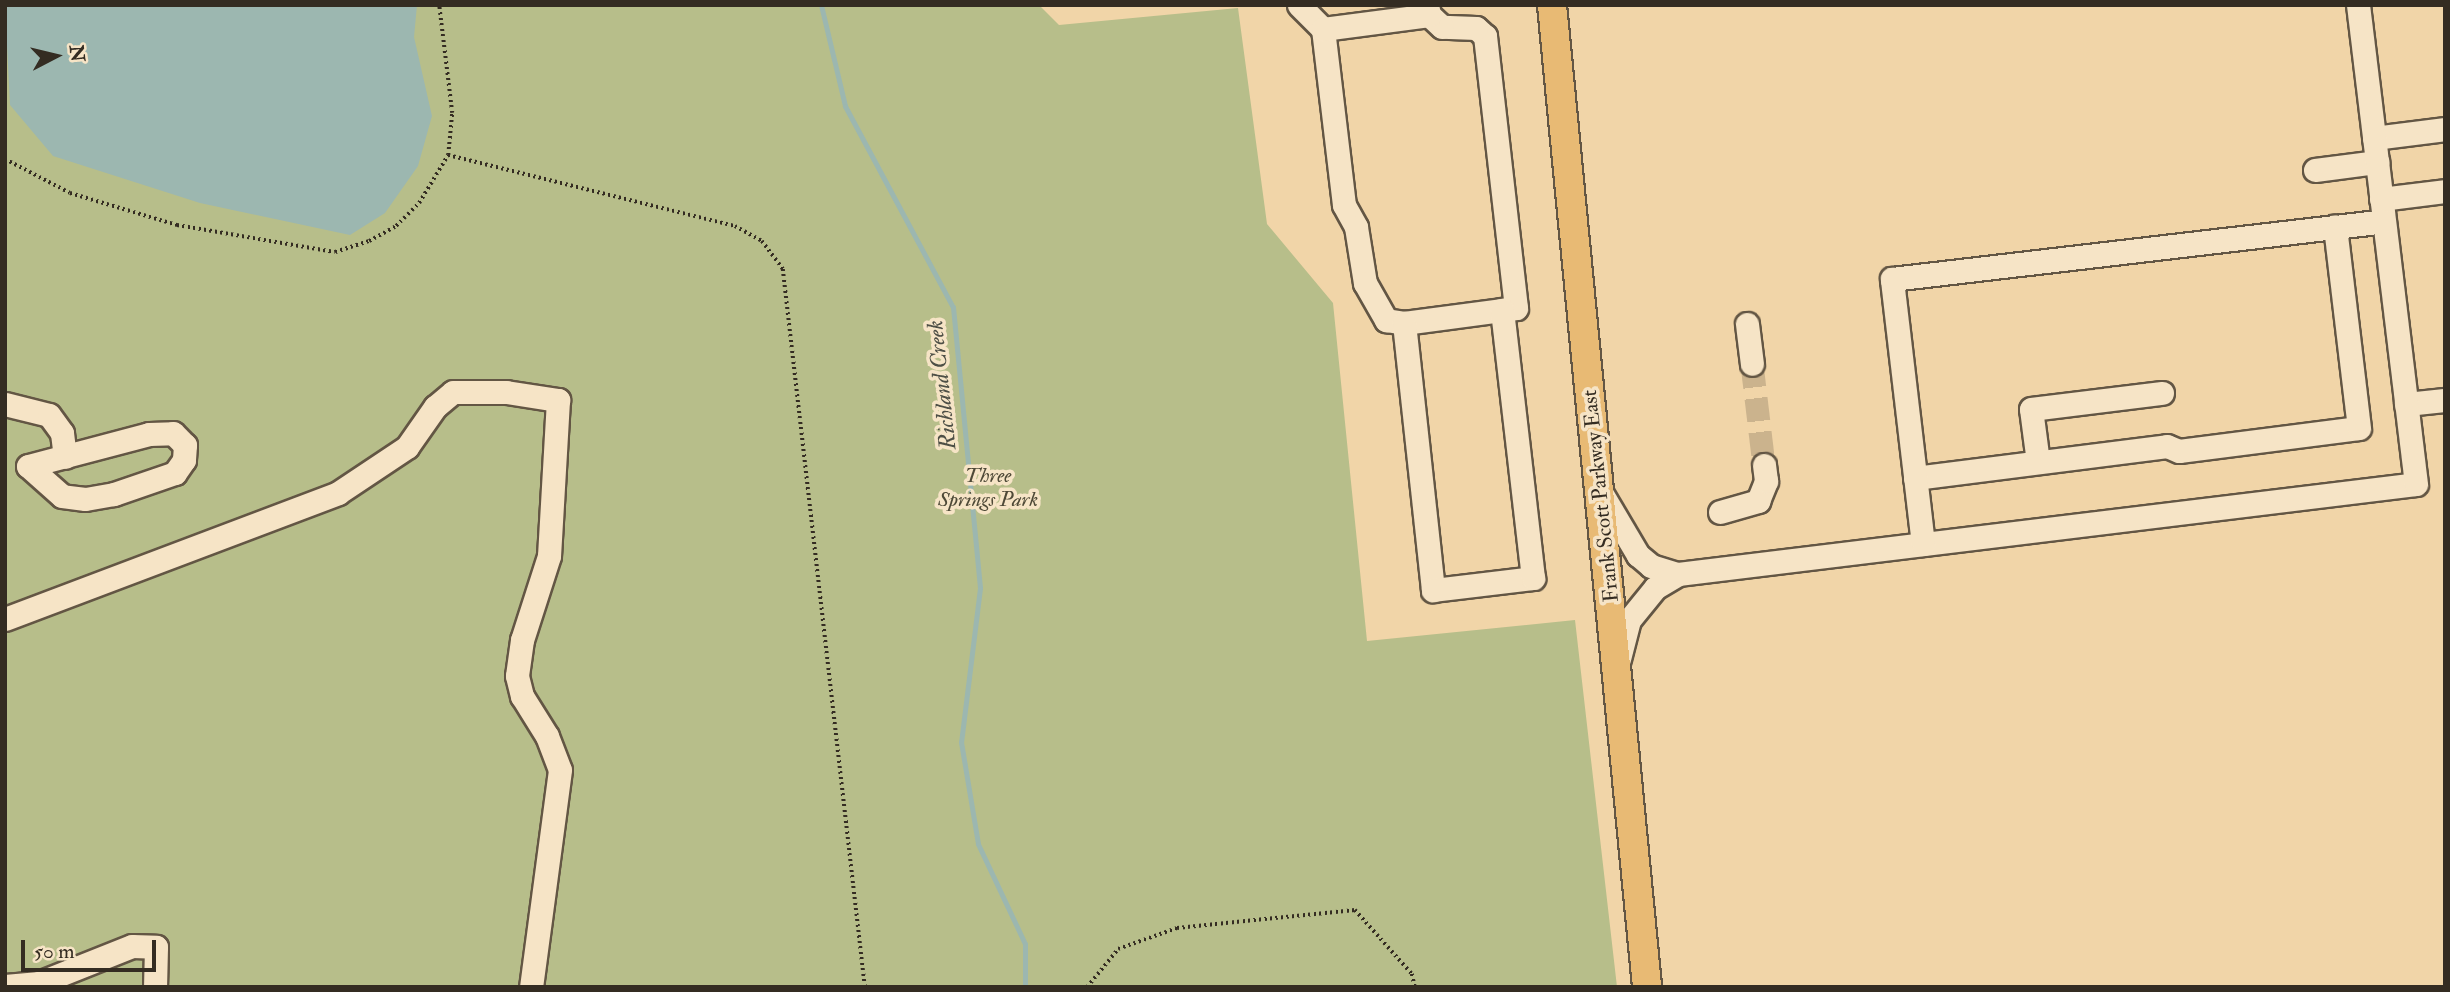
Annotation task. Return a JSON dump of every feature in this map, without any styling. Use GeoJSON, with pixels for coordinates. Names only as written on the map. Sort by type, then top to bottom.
{"type":"FeatureCollection","features":[{"type":"Feature","properties":{"kind":"main road","name":"Frank Scott Parkway East"},"geometry":{"type":"LineString","coordinates":[[1552,5],[1618,662],[1647,987]]}},
{"type":"Feature","properties":{"kind":"lane"},"geometry":{"type":"LineString","coordinates":[[1299,5],[1323,29],[1344,205],[1356,227],[1365,283],[1385,320],[1404,323],[1516,308],[1485,36],[1476,28],[1441,27],[1428,10],[1323,29]]}},
{"type":"Feature","properties":{"kind":"lane"},"geometry":{"type":"LineString","coordinates":[[1600,491],[1639,555],[1651,566],[1678,574],[2416,484],[2358,5]]}},
{"type":"Feature","properties":{"kind":"lane"},"geometry":{"type":"LineString","coordinates":[[2374,138],[2445,129]]}},
{"type":"Feature","properties":{"kind":"lane"},"geometry":{"type":"LineString","coordinates":[[2315,170],[2377,162]]}},
{"type":"Feature","properties":{"kind":"lane"},"geometry":{"type":"LineString","coordinates":[[1923,544],[1892,279],[2335,226],[2445,191]]}},
{"type":"Feature","properties":{"kind":"lane"},"geometry":{"type":"LineString","coordinates":[[1915,478],[2359,428],[2335,226]]}},
{"type":"Feature","properties":{"kind":"lane"},"geometry":{"type":"LineString","coordinates":[[1404,323],[1433,590],[1533,578],[1502,310]]}},
{"type":"Feature","properties":{"kind":"lane"},"geometry":{"type":"LineString","coordinates":[[1747,324],[1752,364]]}},
{"type":"Feature","properties":{"kind":"lane"},"geometry":{"type":"LineString","coordinates":[[5,619],[338,493],[407,447],[435,407],[453,392],[506,392],[558,400],[549,556],[522,640],[517,676],[522,696],[547,736],[560,769],[531,987]]}},
{"type":"Feature","properties":{"kind":"lane"},"geometry":{"type":"LineString","coordinates":[[2038,463],[2031,409],[2162,393]]}},
{"type":"Feature","properties":{"kind":"lane"},"geometry":{"type":"LineString","coordinates":[[2406,404],[2445,400]]}},
{"type":"Feature","properties":{"kind":"lane"},"geometry":{"type":"LineString","coordinates":[[5,404],[49,415],[62,433],[65,457]]}},
{"type":"Feature","properties":{"kind":"lane"},"geometry":{"type":"LineString","coordinates":[[173,433],[186,445],[184,460],[175,473],[85,499],[62,496],[28,466],[65,457],[149,434],[173,433]]}},
{"type":"Feature","properties":{"kind":"lane"},"geometry":{"type":"LineString","coordinates":[[1720,512],[1758,501],[1766,481],[1764,465]]}},
{"type":"Feature","properties":{"kind":"lane"},"geometry":{"type":"LineString","coordinates":[[1618,662],[1629,620],[1655,588],[1678,574]]}},
{"type":"Feature","properties":{"kind":"lane"},"geometry":{"type":"LineString","coordinates":[[5,986],[38,983],[132,946],[156,947],[155,987]]}},
{"type":"Feature","properties":{"kind":"path"},"geometry":{"type":"LineString","coordinates":[[5,159],[70,193],[177,225],[335,252],[369,241],[396,226],[419,203],[448,155],[452,113],[439,5]]}},
{"type":"Feature","properties":{"kind":"path"},"geometry":{"type":"LineString","coordinates":[[448,155],[735,226],[762,241],[783,269],[865,987]]}},
{"type":"Feature","properties":{"kind":"path"},"geometry":{"type":"LineString","coordinates":[[1087,987],[1118,949],[1168,930],[1207,921],[1355,910],[1398,956],[1412,974],[1415,987]]}},
{"type":"Feature","properties":{"kind":"green space","name":"Three Springs Park"},"geometry":{"type":"Polygon","coordinates":[[[5,5],[1039,5],[1059,25],[1238,8],[1267,224],[1333,303],[1367,641],[1575,620],[1617,987],[5,987],[5,5]]]}},
{"type":"Feature","properties":{"kind":"water"},"geometry":{"type":"Polygon","coordinates":[[[5,5],[417,5],[414,37],[432,116],[418,166],[385,213],[350,235],[200,203],[53,156],[10,105],[5,5]]]}},
{"type":"Feature","properties":{"kind":"waterway","name":"Richland Creek"},"geometry":{"type":"LineString","coordinates":[[821,5],[845,106],[953,307],[980,588],[961,742],[978,844],[1025,944],[1025,987]]}},
{"type":"Feature","properties":{"kind":"tunnel"},"geometry":{"type":"LineString","coordinates":[[1752,364],[1764,465]]}}]}
